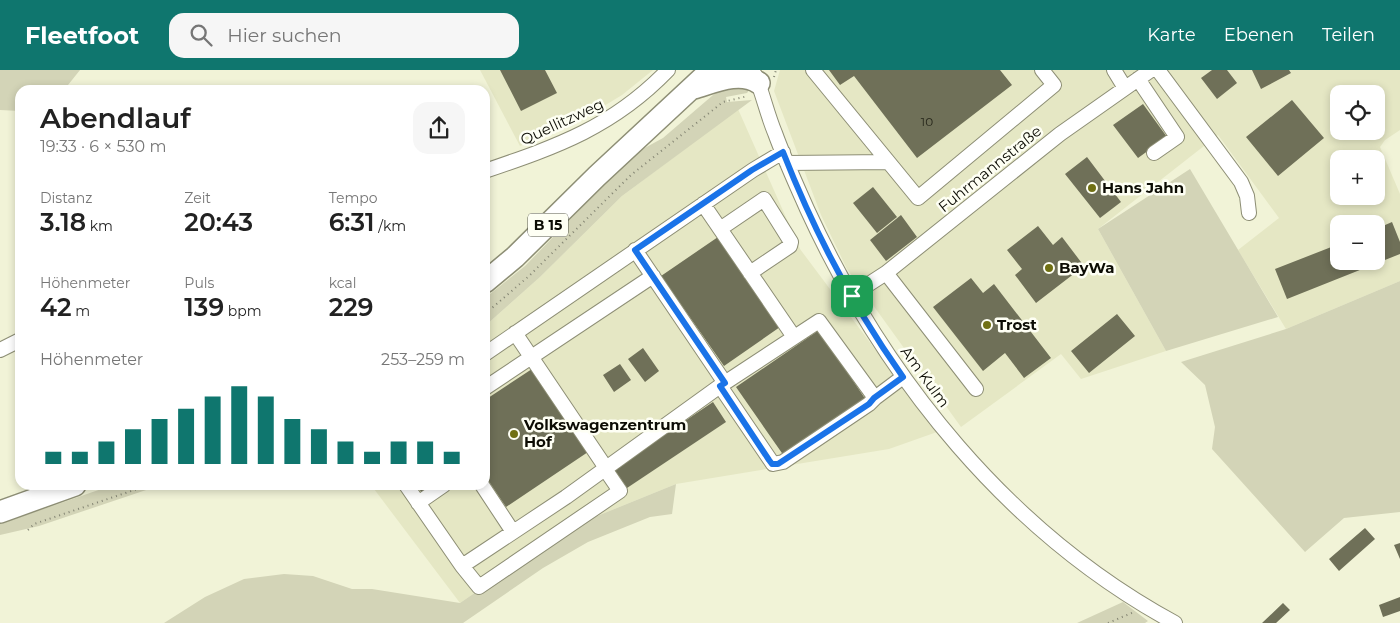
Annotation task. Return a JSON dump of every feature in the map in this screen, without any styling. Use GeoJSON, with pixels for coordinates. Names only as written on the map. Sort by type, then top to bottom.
{"type":"FeatureCollection","features":[{"type":"Feature","properties":{"kind":"highway","name":"B 15"},"geometry":{"type":"LineString","coordinates":[[490,278],[515,257],[711,70]]}},
{"type":"Feature","properties":{"kind":"highway"},"geometry":{"type":"LineString","coordinates":[[689,89],[735,76],[747,77],[758,83]]}},
{"type":"Feature","properties":{"kind":"highway"},"geometry":{"type":"LineString","coordinates":[[0,512],[61,490]]}},
{"type":"Feature","properties":{"kind":"street","name":"Quellitzweg"},"geometry":{"type":"LineString","coordinates":[[490,169],[541,152],[584,133],[618,114],[644,94],[668,70]]}},
{"type":"Feature","properties":{"kind":"street"},"geometry":{"type":"LineString","coordinates":[[813,70],[918,198],[1054,85],[1042,70]]}},
{"type":"Feature","properties":{"kind":"street"},"geometry":{"type":"LineString","coordinates":[[1114,70],[1125,88]]}},
{"type":"Feature","properties":{"kind":"street","name":"Fuhrmannstraße"},"geometry":{"type":"LineString","coordinates":[[852,296],[886,273],[1060,134],[1151,70]]}},
{"type":"Feature","properties":{"kind":"street"},"geometry":{"type":"LineString","coordinates":[[1158,70],[1241,182],[1247,196],[1249,213]]}},
{"type":"Feature","properties":{"kind":"street"},"geometry":{"type":"LineString","coordinates":[[1138,79],[1178,137],[1154,154]]}},
{"type":"Feature","properties":{"kind":"street","name":"Am Kulm"},"geometry":{"type":"LineString","coordinates":[[758,83],[785,158],[816,227],[852,296],[882,347],[903,377],[965,457],[1014,504],[1068,551],[1146,607],[1174,623]]}},
{"type":"Feature","properties":{"kind":"street"},"geometry":{"type":"LineString","coordinates":[[490,350],[703,204],[785,158],[888,162]]}},
{"type":"Feature","properties":{"kind":"street"},"geometry":{"type":"LineString","coordinates":[[720,229],[764,199],[791,242],[790,246],[750,273]]}},
{"type":"Feature","properties":{"kind":"street"},"geometry":{"type":"LineString","coordinates":[[703,204],[794,337]]}},
{"type":"Feature","properties":{"kind":"street"},"geometry":{"type":"LineString","coordinates":[[635,250],[772,464],[778,464],[869,404],[874,398],[903,377]]}},
{"type":"Feature","properties":{"kind":"street"},"geometry":{"type":"LineString","coordinates":[[886,273],[976,390]]}},
{"type":"Feature","properties":{"kind":"street"},"geometry":{"type":"LineString","coordinates":[[490,385],[653,276]]}},
{"type":"Feature","properties":{"kind":"street"},"geometry":{"type":"LineString","coordinates":[[462,566],[605,469],[722,385],[819,321],[874,398]]}},
{"type":"Feature","properties":{"kind":"street"},"geometry":{"type":"LineString","coordinates":[[409,490],[479,588],[620,491],[515,333]]}},
{"type":"Feature","properties":{"kind":"street"},"geometry":{"type":"LineString","coordinates":[[0,350],[15,342]]}},
{"type":"Feature","properties":{"kind":"street"},"geometry":{"type":"LineString","coordinates":[[418,503],[437,490]]}},
{"type":"Feature","properties":{"kind":"street"},"geometry":{"type":"LineString","coordinates":[[485,490],[513,532]]}},
{"type":"Feature","properties":{"kind":"path"},"geometry":{"type":"LineString","coordinates":[[490,310],[529,276],[631,175],[699,119],[758,83]]}},
{"type":"Feature","properties":{"kind":"path"},"geometry":{"type":"LineString","coordinates":[[28,530],[34,524],[134,490]]}},
{"type":"Feature","properties":{"kind":"path"},"geometry":{"type":"LineString","coordinates":[[1108,623],[1146,607]]}},
{"type":"Feature","properties":{"kind":"shaded area"},"geometry":{"type":"Polygon","coordinates":[[[0,70],[80,70],[68,85],[15,85],[15,111],[0,110],[0,70]]]}},
{"type":"Feature","properties":{"kind":"shaded area"},"geometry":{"type":"Polygon","coordinates":[[[480,70],[653,70],[622,95],[571,126],[520,146],[490,89],[490,85],[488,85],[480,70]]]}},
{"type":"Feature","properties":{"kind":"shaded area"},"geometry":{"type":"Polygon","coordinates":[[[780,70],[1400,70],[1400,130],[1385,140],[1380,147],[1381,150],[1330,150],[1330,205],[1385,205],[1385,159],[1400,194],[1400,281],[1286,329],[1238,250],[1279,218],[1218,135],[1098,229],[1166,351],[1081,379],[1061,354],[961,427],[847,269],[821,215],[774,91],[780,70]]]}},
{"type":"Feature","properties":{"kind":"shaded area"},"geometry":{"type":"Polygon","coordinates":[[[727,83],[750,89],[747,93],[726,97],[727,102],[752,100],[622,196],[540,277],[490,322],[490,294],[525,266],[618,170],[641,150],[663,138],[727,83]]]}},
{"type":"Feature","properties":{"kind":"shaded area"},"geometry":{"type":"Polygon","coordinates":[[[738,109],[800,249],[937,432],[889,449],[676,484],[570,527],[460,603],[375,490],[490,490],[490,322],[540,277],[622,196],[738,109]]]}},
{"type":"Feature","properties":{"kind":"shaded area"},"geometry":{"type":"Polygon","coordinates":[[[1190,169],[1278,317],[1166,351],[1098,229],[1190,169]]]}},
{"type":"Feature","properties":{"kind":"shaded area"},"geometry":{"type":"Polygon","coordinates":[[[1400,281],[1400,512],[1344,518],[1305,552],[1212,449],[1215,427],[1205,385],[1181,362],[1286,329],[1400,281]]]}},
{"type":"Feature","properties":{"kind":"shaded area"},"geometry":{"type":"Polygon","coordinates":[[[676,484],[672,514],[650,517],[588,542],[543,568],[463,623],[164,623],[205,597],[244,579],[284,574],[313,576],[352,589],[372,589],[460,603],[570,527],[676,484]]]}},
{"type":"Feature","properties":{"kind":"shaded area"},"geometry":{"type":"Polygon","coordinates":[[[99,490],[146,490],[39,526],[0,535],[0,524],[99,490]]]}},
{"type":"Feature","properties":{"kind":"shaded area"},"geometry":{"type":"Polygon","coordinates":[[[1123,602],[1148,621],[1145,623],[1077,623],[1123,602]]]}},
{"type":"Feature","properties":{"kind":"building"},"geometry":{"type":"Polygon","coordinates":[[[500,70],[545,70],[557,93],[521,111],[500,70]]]}},
{"type":"Feature","properties":{"kind":"building"},"geometry":{"type":"Polygon","coordinates":[[[829,70],[1000,70],[1012,85],[917,158],[854,76],[840,85],[829,70]]]}},
{"type":"Feature","properties":{"kind":"building"},"geometry":{"type":"Polygon","coordinates":[[[1212,70],[1227,70],[1237,83],[1217,99],[1201,78],[1212,70]]]}},
{"type":"Feature","properties":{"kind":"building"},"geometry":{"type":"Polygon","coordinates":[[[1252,70],[1289,70],[1291,73],[1261,89],[1252,70]]]}},
{"type":"Feature","properties":{"kind":"building"},"geometry":{"type":"Polygon","coordinates":[[[1292,100],[1324,138],[1278,176],[1246,137],[1292,100]]]}},
{"type":"Feature","properties":{"kind":"building"},"geometry":{"type":"Polygon","coordinates":[[[1143,104],[1167,137],[1138,158],[1113,125],[1143,104]]]}},
{"type":"Feature","properties":{"kind":"building"},"geometry":{"type":"Polygon","coordinates":[[[1087,157],[1121,202],[1100,218],[1065,174],[1087,157]]]}},
{"type":"Feature","properties":{"kind":"building"},"geometry":{"type":"Polygon","coordinates":[[[873,187],[897,217],[877,233],[853,203],[873,187]]]}},
{"type":"Feature","properties":{"kind":"building"},"geometry":{"type":"Polygon","coordinates":[[[901,215],[917,237],[886,261],[870,240],[901,215]]]}},
{"type":"Feature","properties":{"kind":"building"},"geometry":{"type":"Polygon","coordinates":[[[1392,222],[1400,242],[1400,254],[1385,260],[1385,225],[1392,222]]]}},
{"type":"Feature","properties":{"kind":"building"},"geometry":{"type":"Polygon","coordinates":[[[1038,226],[1053,245],[1062,237],[1084,266],[1036,303],[1015,275],[1022,269],[1007,250],[1038,226]]]}},
{"type":"Feature","properties":{"kind":"building"},"geometry":{"type":"Polygon","coordinates":[[[718,237],[780,327],[724,366],[661,276],[718,237]]]}},
{"type":"Feature","properties":{"kind":"building"},"geometry":{"type":"Polygon","coordinates":[[[1330,248],[1330,270],[1360,270],[1287,299],[1275,269],[1330,248]]]}},
{"type":"Feature","properties":{"kind":"building"},"geometry":{"type":"Polygon","coordinates":[[[971,278],[983,293],[994,284],[1051,358],[1024,378],[1005,353],[983,371],[933,307],[971,278]]]}},
{"type":"Feature","properties":{"kind":"building"},"geometry":{"type":"Polygon","coordinates":[[[1117,314],[1135,336],[1089,373],[1071,351],[1117,314]]]}},
{"type":"Feature","properties":{"kind":"building"},"geometry":{"type":"Polygon","coordinates":[[[819,330],[866,400],[784,456],[736,387],[819,330]]]}},
{"type":"Feature","properties":{"kind":"building"},"geometry":{"type":"Polygon","coordinates":[[[643,348],[659,371],[645,382],[628,359],[643,348]]]}},
{"type":"Feature","properties":{"kind":"building"},"geometry":{"type":"Polygon","coordinates":[[[620,364],[631,380],[614,392],[603,375],[620,364]]]}},
{"type":"Feature","properties":{"kind":"building"},"geometry":{"type":"Polygon","coordinates":[[[532,369],[588,452],[506,507],[490,483],[490,397],[532,369]]]}},
{"type":"Feature","properties":{"kind":"building"},"geometry":{"type":"Polygon","coordinates":[[[713,402],[726,422],[627,488],[614,469],[713,402]]]}},
{"type":"Feature","properties":{"kind":"building"},"geometry":{"type":"Polygon","coordinates":[[[420,490],[429,490],[423,494],[420,490]]]}},
{"type":"Feature","properties":{"kind":"building"},"geometry":{"type":"Polygon","coordinates":[[[1365,528],[1375,539],[1339,571],[1329,559],[1365,528]]]}},
{"type":"Feature","properties":{"kind":"building"},"geometry":{"type":"Polygon","coordinates":[[[1400,543],[1400,559],[1394,545],[1400,543]]]}},
{"type":"Feature","properties":{"kind":"building"},"geometry":{"type":"Polygon","coordinates":[[[1400,597],[1400,611],[1383,617],[1379,605],[1400,597]]]}},
{"type":"Feature","properties":{"kind":"building"},"geometry":{"type":"Polygon","coordinates":[[[1283,603],[1290,610],[1276,623],[1262,623],[1283,603]]]}},
{"type":"Feature","properties":{"kind":"place","name":"Hans Jahn"},"geometry":{"type":"Point","coordinates":[1092,188]}},
{"type":"Feature","properties":{"kind":"place","name":"BayWa"},"geometry":{"type":"Point","coordinates":[1049,268]}},
{"type":"Feature","properties":{"kind":"place","name":"Trost"},"geometry":{"type":"Point","coordinates":[987,325]}},
{"type":"Feature","properties":{"kind":"place","name":"Volkswagenzentrum Hof"},"geometry":{"type":"Point","coordinates":[514,434]}},
{"type":"Feature","properties":{"kind":"route"},"geometry":{"type":"LineString","coordinates":[[783,152],[806,208],[852,296],[882,347],[903,377],[874,398],[869,404],[783,462],[772,464],[720,386],[725,383],[635,250],[752,170],[783,152]]}}]}
